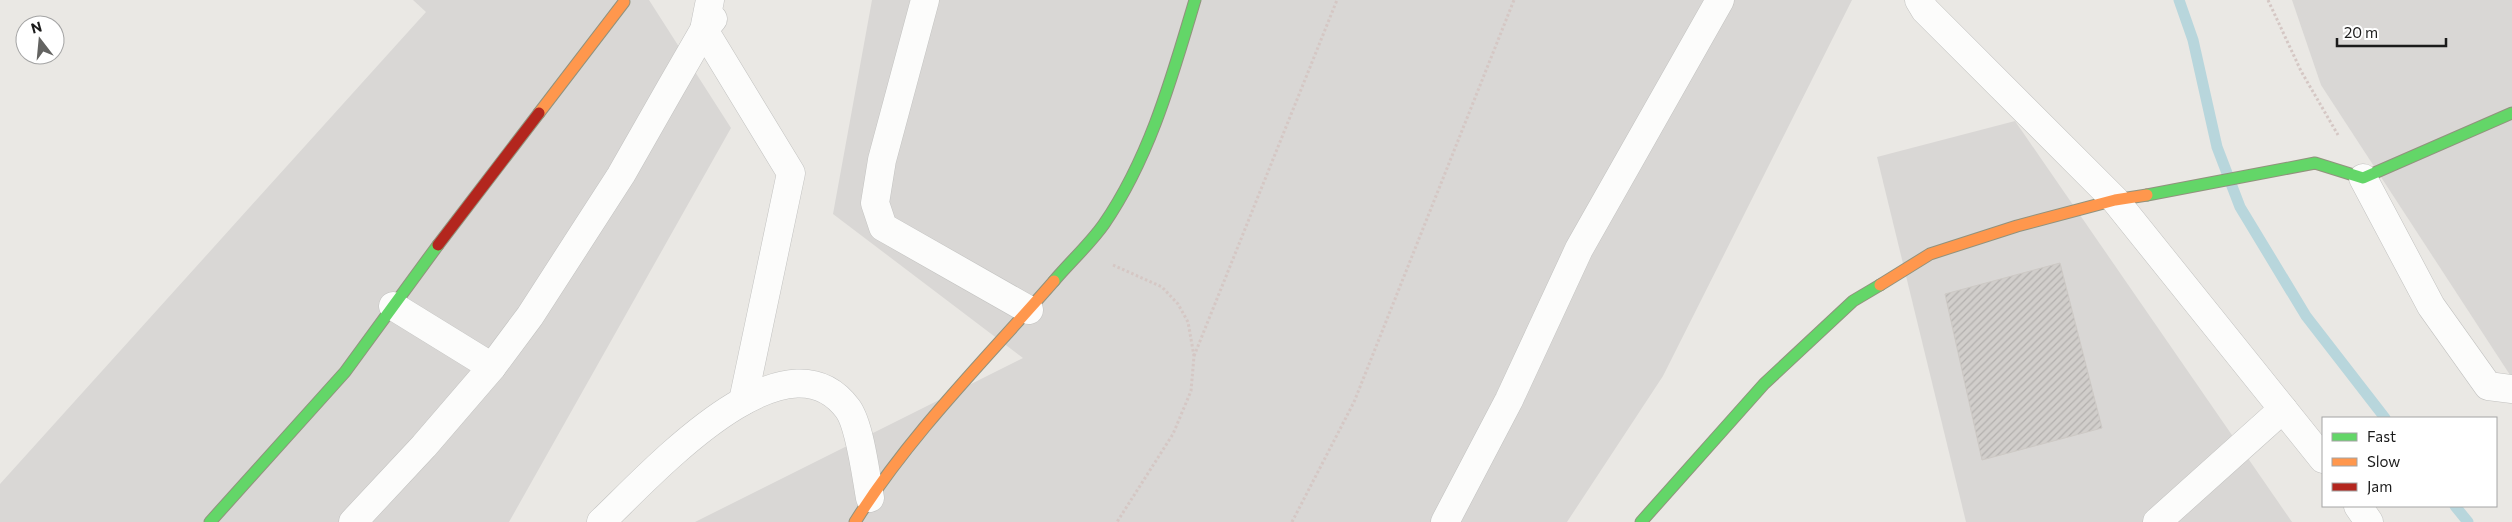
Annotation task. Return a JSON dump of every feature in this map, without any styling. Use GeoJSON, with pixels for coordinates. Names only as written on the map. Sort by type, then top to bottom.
{"type":"FeatureCollection","features":[{"type":"Feature","properties":{"kind":"street"},"geometry":{"type":"LineString","coordinates":[[710,0],[704,30],[791,173],[743,401]]}},
{"type":"Feature","properties":{"kind":"street"},"geometry":{"type":"LineString","coordinates":[[366,518],[492,367],[530,316],[621,175],[704,30],[728,0]]}},
{"type":"Feature","properties":{"kind":"street"},"geometry":{"type":"LineString","coordinates":[[926,0],[882,160],[875,203],[883,227],[1029,310]]}},
{"type":"Feature","properties":{"kind":"street"},"geometry":{"type":"LineString","coordinates":[[855,522],[870,498],[932,420],[1103,225],[1128,185],[1165,101],[1195,0]]}},
{"type":"Feature","properties":{"kind":"street"},"geometry":{"type":"LineString","coordinates":[[1445,522],[1509,400],[1579,249],[1720,0]]}},
{"type":"Feature","properties":{"kind":"street"},"geometry":{"type":"LineString","coordinates":[[1919,0],[1925,10],[2116,200],[2322,459]]}},
{"type":"Feature","properties":{"kind":"street"},"geometry":{"type":"LineString","coordinates":[[210,522],[345,372],[454,222],[624,2]]}},
{"type":"Feature","properties":{"kind":"street"},"geometry":{"type":"LineString","coordinates":[[1641,522],[1764,384],[1852,301],[1930,254],[2017,226],[2116,200],[2207,185],[2315,163],[2363,178],[2512,114]]}},
{"type":"Feature","properties":{"kind":"street"},"geometry":{"type":"LineString","coordinates":[[2363,178],[2431,306],[2476,370],[2488,386],[2512,389]]}},
{"type":"Feature","properties":{"kind":"street"},"geometry":{"type":"LineString","coordinates":[[394,306],[492,367]]}},
{"type":"Feature","properties":{"kind":"street"},"geometry":{"type":"LineString","coordinates":[[601,522],[699,430],[743,401],[777,386],[793,382],[811,384],[833,392],[849,411],[857,434],[870,498]]}},
{"type":"Feature","properties":{"kind":"street"},"geometry":{"type":"LineString","coordinates":[[2157,522],[2283,409]]}},
{"type":"Feature","properties":{"kind":"street"},"geometry":{"type":"LineString","coordinates":[[2359,507],[2369,522]]}},
{"type":"Feature","properties":{"kind":"path"},"geometry":{"type":"LineString","coordinates":[[1194,356],[1337,0]]}},
{"type":"Feature","properties":{"kind":"path"},"geometry":{"type":"LineString","coordinates":[[1292,522],[1354,402],[1514,0]]}},
{"type":"Feature","properties":{"kind":"path"},"geometry":{"type":"LineString","coordinates":[[2268,0],[2301,71],[2363,178]]}},
{"type":"Feature","properties":{"kind":"path"},"geometry":{"type":"LineString","coordinates":[[1080,252],[1132,272],[1162,287],[1178,304],[1188,322],[1194,356],[1191,391],[1173,434],[1117,522]]}},
{"type":"Feature","properties":{"kind":"shaded area"},"geometry":{"type":"Polygon","coordinates":[[[413,0],[649,0],[731,128],[509,522],[0,522],[0,484],[426,12],[413,0]]]}},
{"type":"Feature","properties":{"kind":"shaded area"},"geometry":{"type":"Polygon","coordinates":[[[872,0],[1852,0],[1663,376],[1567,522],[695,522],[1023,358],[833,214],[872,0]]]}},
{"type":"Feature","properties":{"kind":"shaded area"},"geometry":{"type":"Polygon","coordinates":[[[2292,0],[2512,0],[2512,378],[2321,85],[2292,0]]]}},
{"type":"Feature","properties":{"kind":"shaded area"},"geometry":{"type":"Polygon","coordinates":[[[2015,121],[2292,522],[1966,522],[1877,157],[2015,121]]]}},
{"type":"Feature","properties":{"kind":"building"},"geometry":{"type":"Polygon","coordinates":[[[2060,263],[2102,428],[1982,460],[1945,294],[2060,263]]]}},
{"type":"Feature","properties":{"kind":"waterway"},"geometry":{"type":"LineString","coordinates":[[2179,0],[2193,40],[2217,147],[2240,207],[2306,316],[2384,417]]}},
{"type":"Feature","properties":{"kind":"waterway"},"geometry":{"type":"LineString","coordinates":[[2456,507],[2468,522]]}},
{"type":"Feature","properties":{"kind":"traffic: fast"},"geometry":{"type":"LineString","coordinates":[[1054,281],[1093,239],[1120,198],[1134,172],[1158,116],[1195,0]]}},
{"type":"Feature","properties":{"kind":"traffic: fast"},"geometry":{"type":"LineString","coordinates":[[2147,195],[2315,163],[2363,178],[2512,113]]}},
{"type":"Feature","properties":{"kind":"traffic: fast"},"geometry":{"type":"LineString","coordinates":[[210,522],[345,372],[438,245]]}},
{"type":"Feature","properties":{"kind":"traffic: fast"},"geometry":{"type":"LineString","coordinates":[[1641,522],[1764,384],[1853,301],[1880,285]]}},
{"type":"Feature","properties":{"kind":"traffic: slow"},"geometry":{"type":"LineString","coordinates":[[539,113],[624,2]]}},
{"type":"Feature","properties":{"kind":"traffic: slow"},"geometry":{"type":"LineString","coordinates":[[1880,285],[1930,254],[2017,226],[2115,200],[2147,195]]}},
{"type":"Feature","properties":{"kind":"traffic: slow"},"geometry":{"type":"LineString","coordinates":[[855,522],[900,458],[924,428],[1054,281]]}},
{"type":"Feature","properties":{"kind":"traffic: jam"},"geometry":{"type":"LineString","coordinates":[[438,245],[539,113]]}}]}
